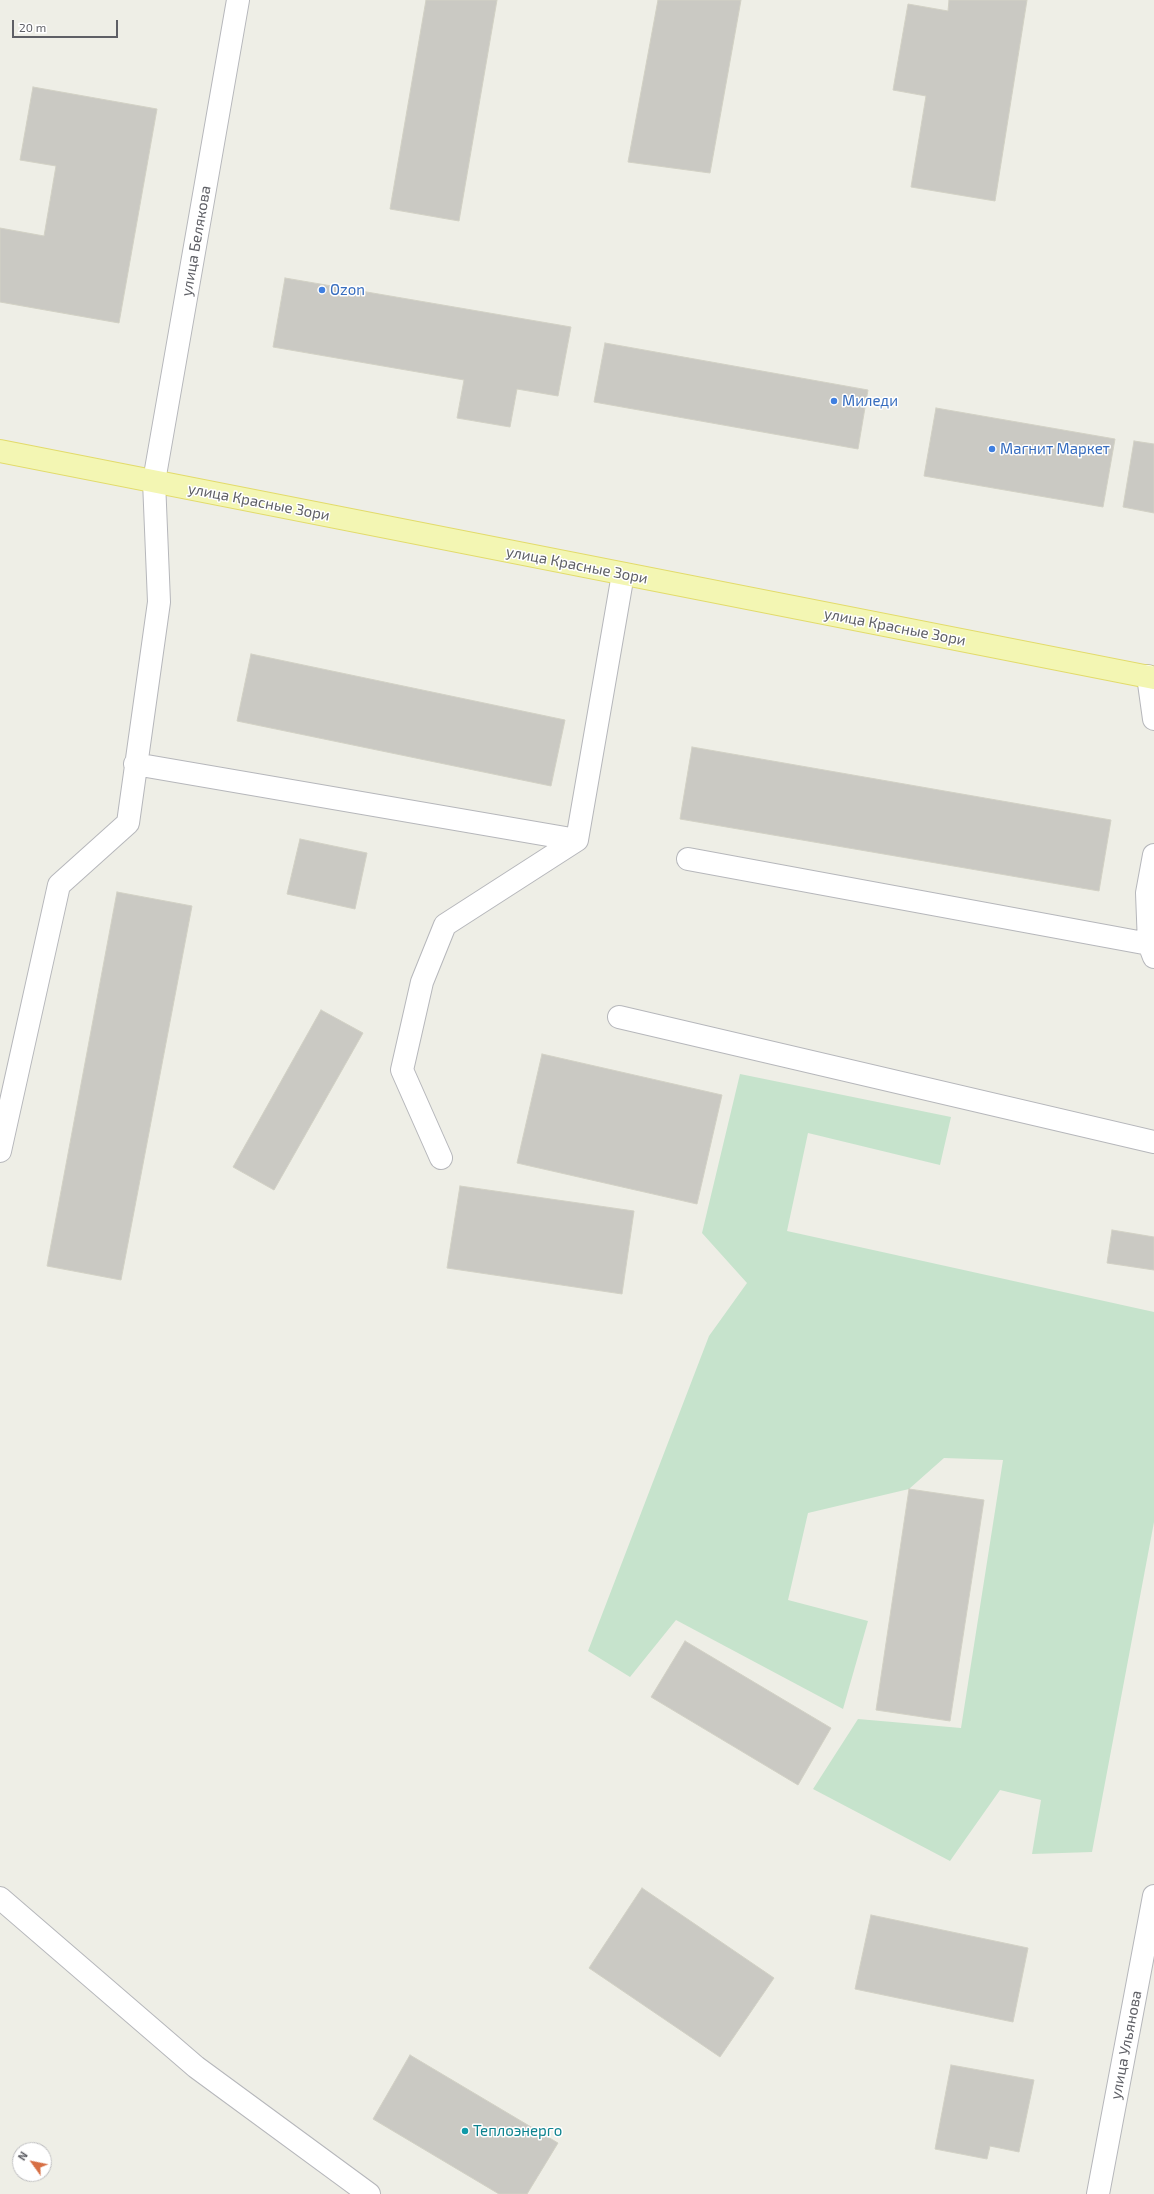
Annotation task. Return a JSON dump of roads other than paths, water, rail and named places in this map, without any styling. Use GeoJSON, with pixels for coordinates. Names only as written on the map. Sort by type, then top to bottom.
{"type":"FeatureCollection","features":[{"type":"Feature","properties":{"kind":"main road","name":"улица Красные Зори"},"geometry":{"type":"LineString","coordinates":[[0,451],[1151,677]]}},
{"type":"Feature","properties":{"kind":"street","name":"улица Белякова"},"geometry":{"type":"LineString","coordinates":[[0,1151],[59,885],[128,823],[158,602],[154,481],[238,0]]}},
{"type":"Feature","properties":{"kind":"street"},"geometry":{"type":"LineString","coordinates":[[441,1158],[402,1070],[422,982],[445,926],[577,840],[622,574]]}},
{"type":"Feature","properties":{"kind":"street"},"geometry":{"type":"LineString","coordinates":[[1151,677],[1154,719]]}},
{"type":"Feature","properties":{"kind":"street"},"geometry":{"type":"LineString","coordinates":[[135,764],[577,840]]}},
{"type":"Feature","properties":{"kind":"street"},"geometry":{"type":"LineString","coordinates":[[688,859],[1152,950],[1147,893],[1154,855]]}},
{"type":"Feature","properties":{"kind":"street"},"geometry":{"type":"LineString","coordinates":[[618,1017],[1154,1142]]}},
{"type":"Feature","properties":{"kind":"street","name":"улица Ульянова"},"geometry":{"type":"LineString","coordinates":[[1098,2194],[1154,1896]]}},
{"type":"Feature","properties":{"kind":"street"},"geometry":{"type":"LineString","coordinates":[[0,1898],[196,2067],[369,2194]]}},
{"type":"Feature","properties":{"kind":"place","name":"Ozon"},"geometry":{"type":"Point","coordinates":[322,290]}},
{"type":"Feature","properties":{"kind":"place","name":"Миледи"},"geometry":{"type":"Point","coordinates":[834,401]}},
{"type":"Feature","properties":{"kind":"place","name":"Магнит Маркет"},"geometry":{"type":"Point","coordinates":[992,449]}},
{"type":"Feature","properties":{"kind":"place","name":"Теплоэнерго"},"geometry":{"type":"Point","coordinates":[465,2131]}}]}
